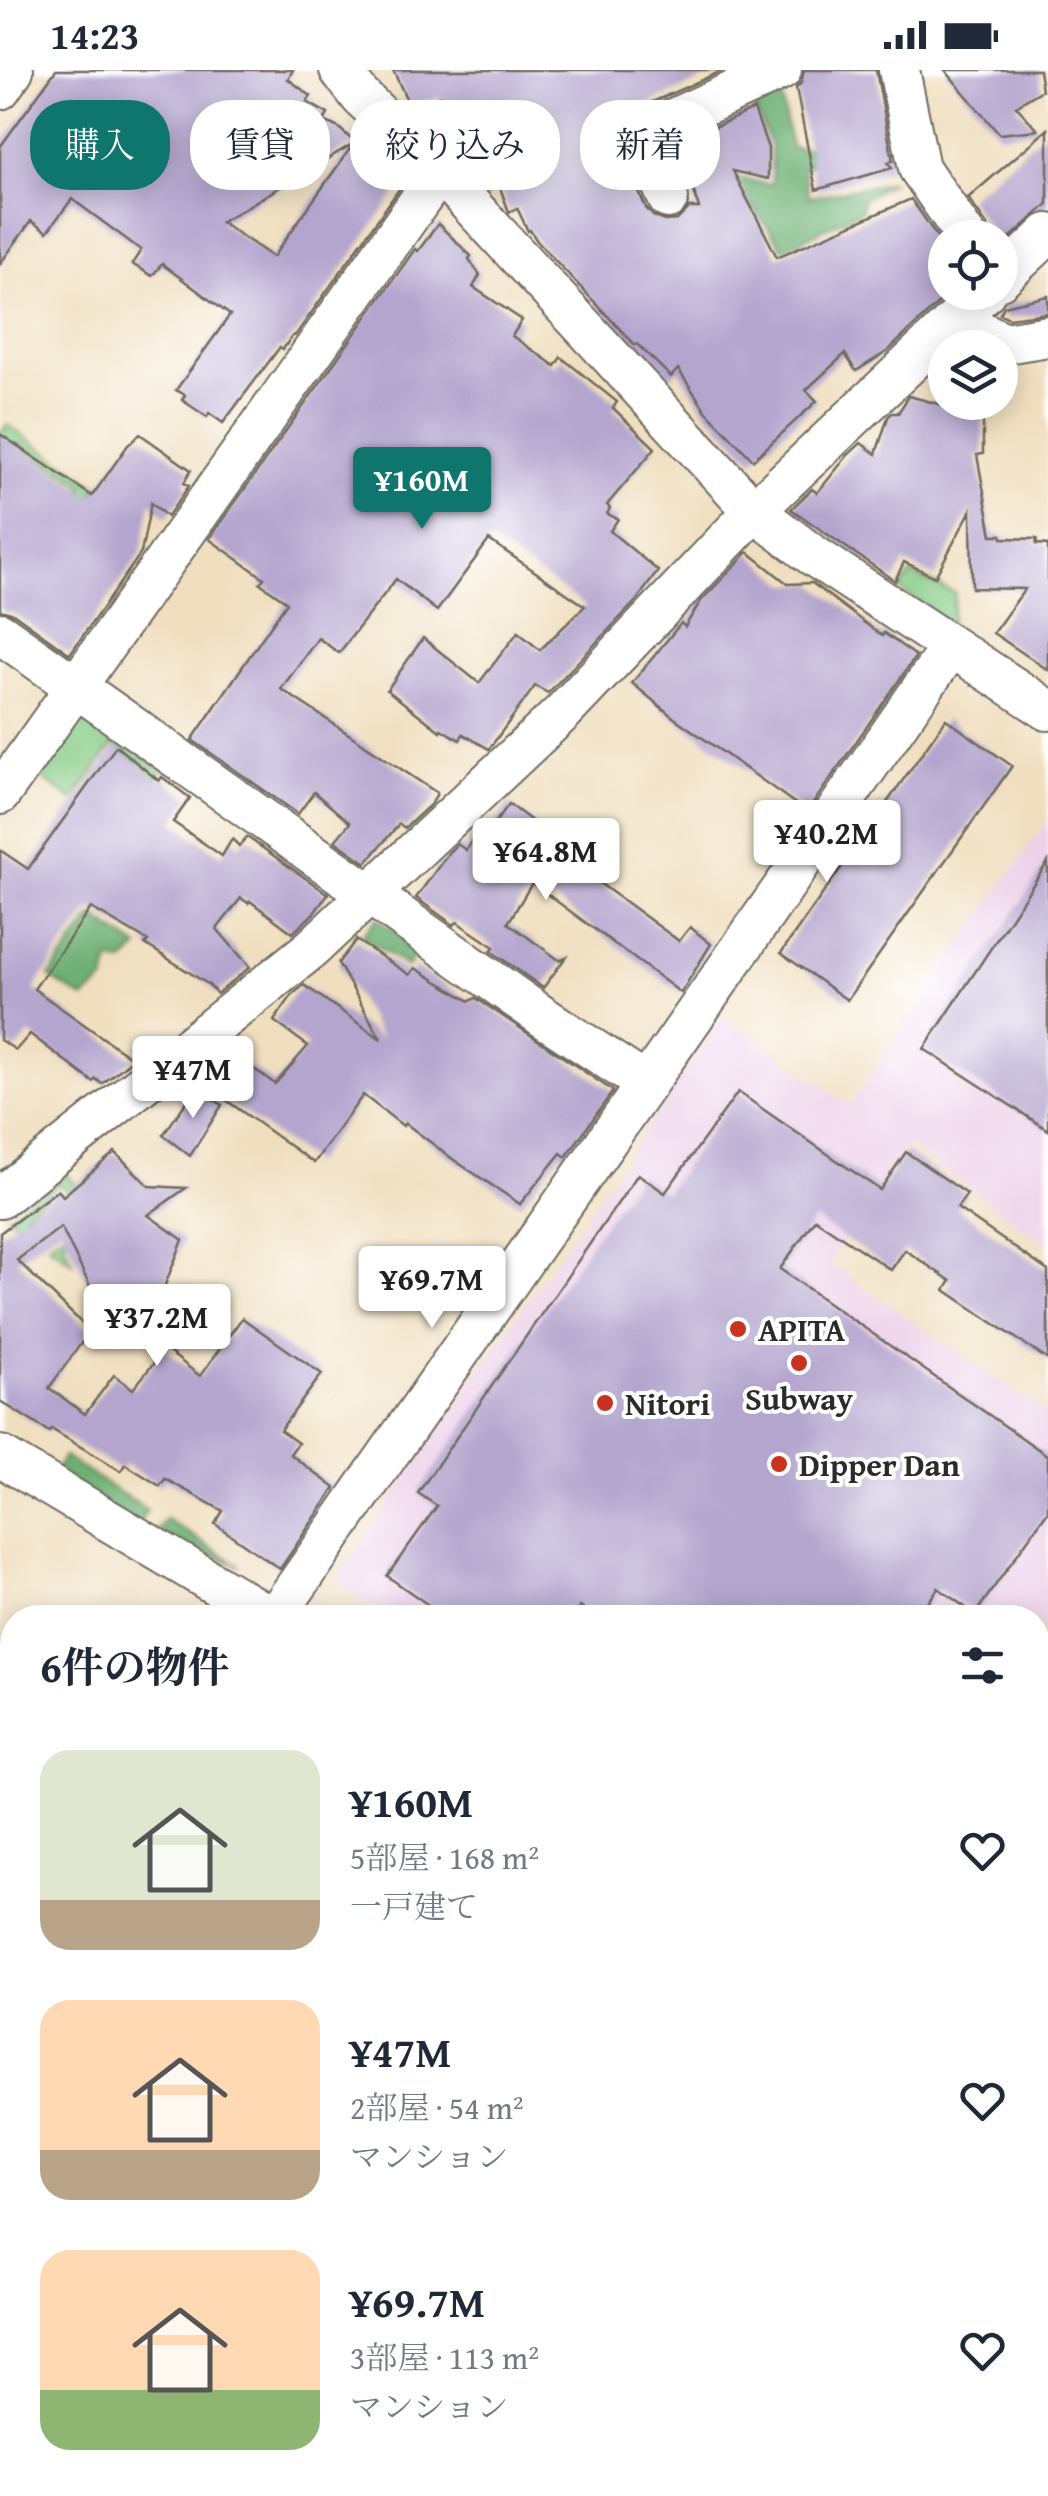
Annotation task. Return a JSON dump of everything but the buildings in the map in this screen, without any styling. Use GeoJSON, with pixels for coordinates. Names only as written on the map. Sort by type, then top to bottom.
{"type":"FeatureCollection","features":[{"type":"Feature","properties":{"kind":"street"},"geometry":{"type":"LineString","coordinates":[[0,89],[13,70]]}},
{"type":"Feature","properties":{"kind":"street"},"geometry":{"type":"LineString","coordinates":[[340,70],[365,100]]}},
{"type":"Feature","properties":{"kind":"street"},"geometry":{"type":"LineString","coordinates":[[668,198],[640,134],[781,70]]}},
{"type":"Feature","properties":{"kind":"street"},"geometry":{"type":"LineString","coordinates":[[899,70],[919,168],[955,220]]}},
{"type":"Feature","properties":{"kind":"street"},"geometry":{"type":"LineString","coordinates":[[0,794],[427,190]]}},
{"type":"Feature","properties":{"kind":"street"},"geometry":{"type":"LineString","coordinates":[[457,190],[754,510],[811,554],[1048,710]]}},
{"type":"Feature","properties":{"kind":"street"},"geometry":{"type":"LineString","coordinates":[[1018,262],[1048,234]]}},
{"type":"Feature","properties":{"kind":"street"},"geometry":{"type":"LineString","coordinates":[[0,1198],[312,949],[562,713],[754,510],[967,310]]}},
{"type":"Feature","properties":{"kind":"street"},"geometry":{"type":"LineString","coordinates":[[974,310],[978,330],[1004,343],[1048,336]]}},
{"type":"Feature","properties":{"kind":"street"},"geometry":{"type":"LineString","coordinates":[[0,633],[542,1016],[646,1084]]}},
{"type":"Feature","properties":{"kind":"street"},"geometry":{"type":"LineString","coordinates":[[277,1605],[952,646]]}},
{"type":"Feature","properties":{"kind":"street"},"geometry":{"type":"LineString","coordinates":[[0,1456],[249,1605]]}},
{"type":"Feature","properties":{"kind":"shaded area"},"geometry":{"type":"Polygon","coordinates":[[[1048,819],[1048,1244],[907,1145],[829,1263],[1048,1415],[1048,1605],[373,1605],[335,1582],[723,1016],[850,1105],[1048,819]]]}},
{"type":"Feature","properties":{"kind":"green space"},"geometry":{"type":"Polygon","coordinates":[[[779,84],[791,147],[818,150],[820,163],[803,166],[809,197],[892,182],[863,199],[861,211],[783,249],[726,176],[772,185],[771,147],[753,101],[720,115],[720,109],[779,84]]]}},
{"type":"Feature","properties":{"kind":"green space"},"geometry":{"type":"Polygon","coordinates":[[[7,425],[98,486],[88,503],[79,498],[84,486],[17,443],[0,466],[0,433],[7,425]]]}},
{"type":"Feature","properties":{"kind":"green space"},"geometry":{"type":"Polygon","coordinates":[[[911,574],[955,593],[951,624],[899,589],[911,574]]]}},
{"type":"Feature","properties":{"kind":"green space"},"geometry":{"type":"Polygon","coordinates":[[[78,711],[163,770],[120,828],[110,823],[149,769],[113,744],[73,800],[34,772],[78,711]]]}},
{"type":"Feature","properties":{"kind":"green space"},"geometry":{"type":"Polygon","coordinates":[[[93,916],[139,948],[123,963],[110,961],[105,980],[84,999],[49,977],[93,916]]]}},
{"type":"Feature","properties":{"kind":"green space"},"geometry":{"type":"Polygon","coordinates":[[[377,918],[419,948],[407,967],[362,935],[377,918]]]}},
{"type":"Feature","properties":{"kind":"green space"},"geometry":{"type":"Polygon","coordinates":[[[64,1172],[128,1239],[103,1220],[63,1242],[72,1261],[48,1244],[87,1215],[59,1183],[24,1214],[31,1221],[19,1224],[8,1216],[64,1172]]]}},
{"type":"Feature","properties":{"kind":"green space"},"geometry":{"type":"Polygon","coordinates":[[[64,1457],[147,1510],[138,1525],[55,1471],[64,1457]]]}},
{"type":"Feature","properties":{"kind":"green space"},"geometry":{"type":"Polygon","coordinates":[[[166,1519],[240,1566],[156,1533],[166,1519]]]}},
{"type":"Feature","properties":{"kind":"place","name":"APITA"},"geometry":{"type":"Point","coordinates":[738,1329]}},
{"type":"Feature","properties":{"kind":"place","name":"Subway"},"geometry":{"type":"Point","coordinates":[799,1363]}},
{"type":"Feature","properties":{"kind":"place","name":"Nitori"},"geometry":{"type":"Point","coordinates":[605,1403]}},
{"type":"Feature","properties":{"kind":"place","name":"Dipper Dan"},"geometry":{"type":"Point","coordinates":[779,1464]}}]}
